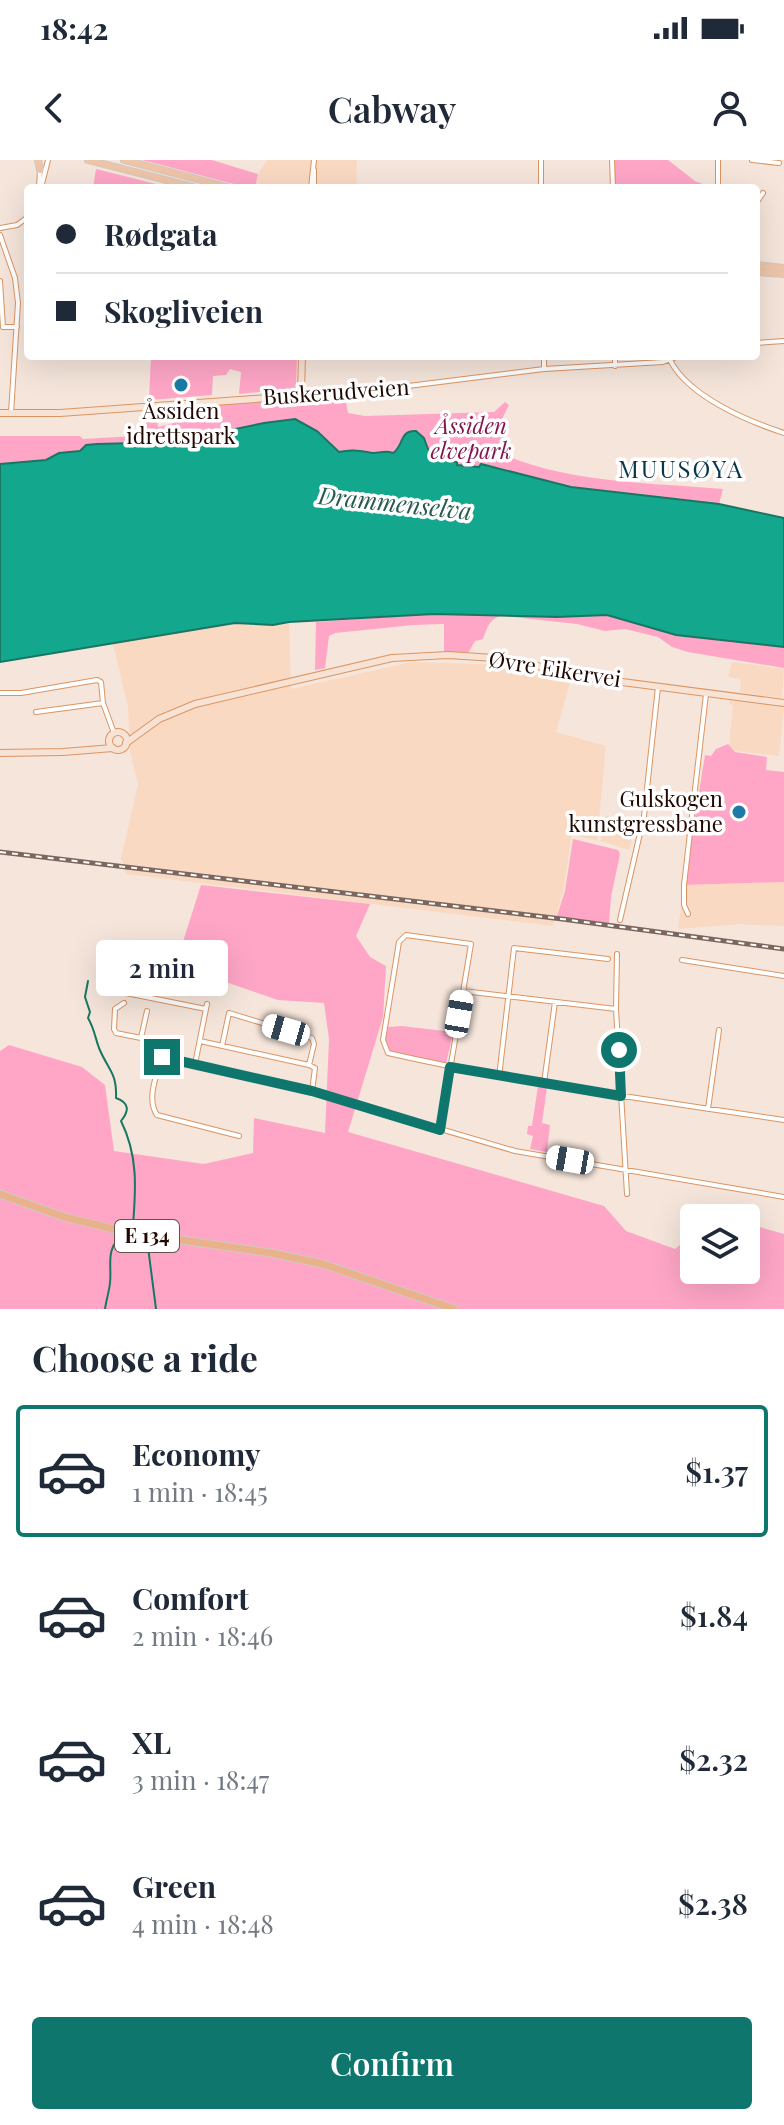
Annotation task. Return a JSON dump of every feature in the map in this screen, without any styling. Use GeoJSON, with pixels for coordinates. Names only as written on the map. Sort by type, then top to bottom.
{"type":"FeatureCollection","features":[{"type":"Feature","properties":{"kind":"highway","name":"E 134"},"geometry":{"type":"LineString","coordinates":[[0,1196],[63,1220],[110,1232],[309,1262],[361,1275],[454,1309]]}},
{"type":"Feature","properties":{"kind":"highway","name":"E 134"},"geometry":{"type":"LineString","coordinates":[[309,1262],[443,1309]]}},
{"type":"Feature","properties":{"kind":"main road"},"geometry":{"type":"LineString","coordinates":[[39,160],[43,168]]}},
{"type":"Feature","properties":{"kind":"main road"},"geometry":{"type":"LineString","coordinates":[[88,160],[181,184]]}},
{"type":"Feature","properties":{"kind":"main road"},"geometry":{"type":"LineString","coordinates":[[124,160],[216,184]]}},
{"type":"Feature","properties":{"kind":"main road"},"geometry":{"type":"LineString","coordinates":[[760,265],[784,268]]}},
{"type":"Feature","properties":{"kind":"main road"},"geometry":{"type":"LineString","coordinates":[[760,272],[784,274]]}},
{"type":"Feature","properties":{"kind":"main road"},"geometry":{"type":"LineString","coordinates":[[301,393],[302,360]]}},
{"type":"Feature","properties":{"kind":"main road","name":"Buskerudveien"},"geometry":{"type":"LineString","coordinates":[[0,413],[106,410],[296,396],[301,393]]}},
{"type":"Feature","properties":{"kind":"main road","name":"Øvre Eikervei"},"geometry":{"type":"LineString","coordinates":[[113,748],[121,749],[144,728],[182,708],[392,658],[417,655],[511,659],[576,676],[784,703]]}},
{"type":"Feature","properties":{"kind":"main road","name":"Øvre Eikervei"},"geometry":{"type":"LineString","coordinates":[[122,734],[144,728]]}},
{"type":"Feature","properties":{"kind":"main road"},"geometry":{"type":"LineString","coordinates":[[93,749],[112,736],[122,734],[126,743]]}},
{"type":"Feature","properties":{"kind":"main road"},"geometry":{"type":"LineString","coordinates":[[0,753],[113,748],[112,736]]}},
{"type":"Feature","properties":{"kind":"street"},"geometry":{"type":"LineString","coordinates":[[41,184],[43,168],[50,160]]}},
{"type":"Feature","properties":{"kind":"street"},"geometry":{"type":"LineString","coordinates":[[541,160],[541,184]]}},
{"type":"Feature","properties":{"kind":"street"},"geometry":{"type":"LineString","coordinates":[[612,160],[613,184]]}},
{"type":"Feature","properties":{"kind":"street"},"geometry":{"type":"LineString","coordinates":[[718,160],[718,184]]}},
{"type":"Feature","properties":{"kind":"street"},"geometry":{"type":"LineString","coordinates":[[752,160],[779,163]]}},
{"type":"Feature","properties":{"kind":"street"},"geometry":{"type":"LineString","coordinates":[[313,184],[314,162]]}},
{"type":"Feature","properties":{"kind":"street"},"geometry":{"type":"LineString","coordinates":[[760,197],[763,193]]}},
{"type":"Feature","properties":{"kind":"street"},"geometry":{"type":"LineString","coordinates":[[0,228],[17,225],[24,220]]}},
{"type":"Feature","properties":{"kind":"street"},"geometry":{"type":"LineString","coordinates":[[0,235],[16,286],[17,327],[11,413]]}},
{"type":"Feature","properties":{"kind":"street"},"geometry":{"type":"LineString","coordinates":[[0,281],[3,327],[17,327]]}},
{"type":"Feature","properties":{"kind":"street"},"geometry":{"type":"LineString","coordinates":[[760,343],[784,341]]}},
{"type":"Feature","properties":{"kind":"street"},"geometry":{"type":"LineString","coordinates":[[544,360],[544,369]]}},
{"type":"Feature","properties":{"kind":"street"},"geometry":{"type":"LineString","coordinates":[[615,360],[615,366]]}},
{"type":"Feature","properties":{"kind":"street","name":"Buskerudveien"},"geometry":{"type":"LineString","coordinates":[[301,393],[414,386],[544,369],[615,366],[656,360]]}},
{"type":"Feature","properties":{"kind":"street"},"geometry":{"type":"LineString","coordinates":[[670,360],[681,379],[701,393],[755,424],[784,433]]}},
{"type":"Feature","properties":{"kind":"street"},"geometry":{"type":"LineString","coordinates":[[0,693],[21,693],[97,680],[101,682],[112,736]]}},
{"type":"Feature","properties":{"kind":"street"},"geometry":{"type":"LineString","coordinates":[[620,920],[641,831],[658,685]]}},
{"type":"Feature","properties":{"kind":"street"},"geometry":{"type":"LineString","coordinates":[[688,914],[684,905],[684,885],[706,692]]}},
{"type":"Feature","properties":{"kind":"street"},"geometry":{"type":"LineString","coordinates":[[36,712],[103,703]]}},
{"type":"Feature","properties":{"kind":"street"},"geometry":{"type":"LineString","coordinates":[[440,1130],[450,1067],[471,944],[406,935],[401,939],[383,1040],[388,1053],[450,1067],[499,1077],[784,1120]]}},
{"type":"Feature","properties":{"kind":"street"},"geometry":{"type":"LineString","coordinates":[[499,1077],[514,948],[608,959]]}},
{"type":"Feature","properties":{"kind":"street"},"geometry":{"type":"LineString","coordinates":[[617,954],[616,1009],[627,1194]]}},
{"type":"Feature","properties":{"kind":"street"},"geometry":{"type":"LineString","coordinates":[[682,960],[784,976]]}},
{"type":"Feature","properties":{"kind":"street"},"geometry":{"type":"LineString","coordinates":[[105,983],[121,992],[207,1007],[195,1064]]}},
{"type":"Feature","properties":{"kind":"street"},"geometry":{"type":"LineString","coordinates":[[463,991],[616,1009]]}},
{"type":"Feature","properties":{"kind":"street"},"geometry":{"type":"LineString","coordinates":[[544,1084],[555,1002]]}},
{"type":"Feature","properties":{"kind":"street"},"geometry":{"type":"LineString","coordinates":[[124,1003],[115,1009],[114,1029],[118,1034],[141,1038],[147,1011]]}},
{"type":"Feature","properties":{"kind":"street"},"geometry":{"type":"LineString","coordinates":[[222,1046],[229,1013],[309,1036],[314,1044],[309,1065]]}},
{"type":"Feature","properties":{"kind":"street"},"geometry":{"type":"LineString","coordinates":[[708,1109],[719,1030]]}},
{"type":"Feature","properties":{"kind":"street"},"geometry":{"type":"LineString","coordinates":[[200,1041],[309,1065],[316,1072],[312,1091]]}},
{"type":"Feature","properties":{"kind":"street"},"geometry":{"type":"LineString","coordinates":[[239,1136],[157,1115],[153,1108],[154,1083],[162,1057],[312,1091],[515,1151],[784,1197]]}},
{"type":"Feature","properties":{"kind":"shaded area"},"geometry":{"type":"Polygon","coordinates":[[[267,160],[357,160],[356,184],[256,184],[267,160]]]}},
{"type":"Feature","properties":{"kind":"shaded area"},"geometry":{"type":"Polygon","coordinates":[[[289,622],[291,689],[412,662],[509,665],[570,683],[556,732],[606,746],[597,841],[572,834],[563,892],[553,926],[126,874],[121,858],[138,785],[130,751],[128,707],[113,644],[235,623],[273,625],[289,622]]]}},
{"type":"Feature","properties":{"kind":"shaded area"},"geometry":{"type":"Polygon","coordinates":[[[732,662],[784,669],[782,698],[740,692],[741,679],[728,677],[732,662]]]}},
{"type":"Feature","properties":{"kind":"shaded area"},"geometry":{"type":"Polygon","coordinates":[[[729,699],[784,706],[779,756],[735,751],[729,745],[733,705],[729,704],[729,699]]]}},
{"type":"Feature","properties":{"kind":"shaded area"},"geometry":{"type":"Polygon","coordinates":[[[606,815],[636,824],[629,850],[601,841],[606,815]]]}},
{"type":"Feature","properties":{"kind":"shaded area"},"geometry":{"type":"Polygon","coordinates":[[[784,882],[784,926],[737,924],[678,929],[684,885],[784,882]]]}},
{"type":"Feature","properties":{"kind":"green space"},"geometry":{"type":"Polygon","coordinates":[[[142,160],[212,160],[258,174],[256,184],[234,184],[142,160]]]}},
{"type":"Feature","properties":{"kind":"green space"},"geometry":{"type":"Polygon","coordinates":[[[615,160],[668,160],[703,184],[615,184],[615,160]]]}},
{"type":"Feature","properties":{"kind":"green space"},"geometry":{"type":"Polygon","coordinates":[[[96,169],[156,184],[94,184],[96,169]]]}},
{"type":"Feature","properties":{"kind":"green space"},"geometry":{"type":"Polygon","coordinates":[[[151,360],[297,360],[296,388],[239,394],[241,372],[230,369],[226,375],[213,376],[212,395],[149,400],[151,360]]]}},
{"type":"Feature","properties":{"kind":"green space","name":"Åssiden elvepark"},"geometry":{"type":"Polygon","coordinates":[[[321,397],[346,402],[348,413],[365,416],[494,412],[505,402],[509,405],[502,419],[505,455],[584,476],[723,489],[719,504],[571,487],[501,468],[457,465],[457,462],[433,458],[426,450],[426,443],[401,443],[393,453],[339,453],[330,442],[290,420],[172,442],[97,444],[80,451],[59,453],[46,460],[0,464],[0,436],[80,436],[83,439],[135,436],[144,430],[146,411],[156,410],[158,427],[182,421],[182,407],[321,397]]]}},
{"type":"Feature","properties":{"kind":"green space"},"geometry":{"type":"Polygon","coordinates":[[[434,614],[607,615],[676,635],[784,647],[784,668],[688,652],[672,647],[658,637],[625,629],[605,631],[577,624],[503,616],[492,621],[483,639],[475,641],[468,653],[444,652],[444,624],[335,633],[329,636],[325,668],[315,670],[316,622],[434,614]]]}},
{"type":"Feature","properties":{"kind":"green space"},"geometry":{"type":"Polygon","coordinates":[[[728,744],[735,752],[767,757],[766,770],[784,772],[784,882],[684,885],[705,755],[711,756],[716,749],[728,744]]]}},
{"type":"Feature","properties":{"kind":"green space"},"geometry":{"type":"Polygon","coordinates":[[[573,839],[618,850],[620,854],[609,923],[557,916],[565,891],[573,839]]]}},
{"type":"Feature","properties":{"kind":"green space"},"geometry":{"type":"Polygon","coordinates":[[[201,885],[370,904],[356,936],[370,957],[386,966],[383,1017],[348,1132],[604,1206],[626,1231],[675,1249],[680,1245],[680,1284],[760,1284],[760,1227],[784,1234],[784,1309],[0,1309],[0,1051],[9,1045],[82,1067],[105,1085],[114,1151],[204,1164],[253,1153],[254,1118],[325,1133],[329,1039],[324,1003],[278,1000],[226,982],[173,973],[201,885]]]}},
{"type":"Feature","properties":{"kind":"green space"},"geometry":{"type":"Polygon","coordinates":[[[388,1027],[453,1032],[446,1064],[389,1051],[385,1039],[388,1027]]]}},
{"type":"Feature","properties":{"kind":"green space"},"geometry":{"type":"Polygon","coordinates":[[[538,1086],[547,1087],[542,1123],[550,1125],[547,1152],[530,1149],[533,1136],[527,1134],[528,1126],[532,1126],[538,1086]]]}},
{"type":"Feature","properties":{"kind":"water","name":"Drammenselva"},"geometry":{"type":"Polygon","coordinates":[[[295,419],[317,431],[339,452],[393,453],[407,433],[416,431],[424,438],[434,458],[457,462],[457,465],[479,467],[481,464],[571,487],[719,504],[784,518],[784,647],[676,635],[607,615],[434,614],[273,625],[235,623],[0,662],[0,464],[46,460],[59,453],[80,451],[86,445],[172,442],[295,419]]]}},
{"type":"Feature","properties":{"kind":"waterway"},"geometry":{"type":"LineString","coordinates":[[88,981],[85,997],[90,1012],[88,1018],[113,1077],[116,1098],[124,1102],[127,1108],[121,1121],[133,1159],[135,1185],[133,1225],[129,1228]]}},
{"type":"Feature","properties":{"kind":"waterway"},"geometry":{"type":"LineString","coordinates":[[105,1309],[111,1252],[122,1235]]}},
{"type":"Feature","properties":{"kind":"waterway"},"geometry":{"type":"LineString","coordinates":[[141,1237],[148,1247],[156,1309]]}},
{"type":"Feature","properties":{"kind":"railway"},"geometry":{"type":"LineString","coordinates":[[0,852],[562,919],[784,949]]}},
{"type":"Feature","properties":{"kind":"place","name":"Åssiden idrettspark"},"geometry":{"type":"Point","coordinates":[181,385]}},
{"type":"Feature","properties":{"kind":"place","name":"Gulskogen kunstgressbane"},"geometry":{"type":"Point","coordinates":[739,812]}},
{"type":"Feature","properties":{"kind":"district","name":"MUUSØYA"},"geometry":{"type":"Point","coordinates":[681,470]}},
{"type":"Feature","properties":{"kind":"route"},"geometry":{"type":"LineString","coordinates":[[162,1057],[312,1091],[440,1130],[450,1067],[621,1096],[619,1050]]}}]}
